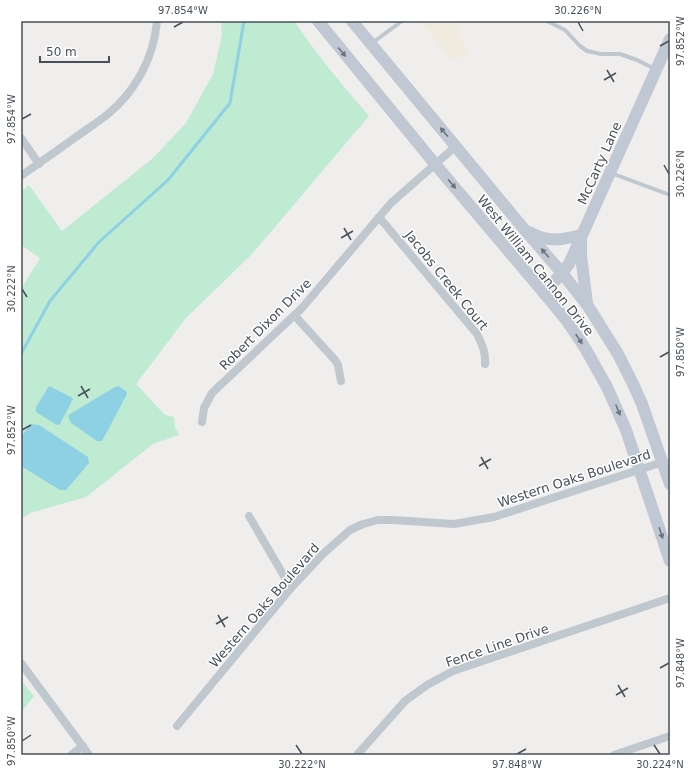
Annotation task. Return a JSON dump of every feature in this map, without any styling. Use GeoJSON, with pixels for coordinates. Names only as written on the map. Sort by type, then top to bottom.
{"type":"FeatureCollection","features":[{"type":"Feature","properties":{"kind":"main road","name":"West William Cannon Drive"},"geometry":{"type":"LineString","coordinates":[[318,21],[566,321],[601,375],[620,416],[640,469],[670,561]]}},
{"type":"Feature","properties":{"kind":"main road","name":"West William Cannon Drive"},"geometry":{"type":"LineString","coordinates":[[352,21],[524,229],[562,272],[588,306],[618,354],[634,386],[670,484]]}},
{"type":"Feature","properties":{"kind":"main road","name":"McCarty Lane"},"geometry":{"type":"LineString","coordinates":[[544,293],[569,264],[670,39]]}},
{"type":"Feature","properties":{"kind":"main road"},"geometry":{"type":"LineString","coordinates":[[524,229],[546,239],[566,239],[581,235],[581,256],[588,306]]}},
{"type":"Feature","properties":{"kind":"street"},"geometry":{"type":"LineString","coordinates":[[21,176],[108,114],[124,99],[138,81],[149,58],[157,21]]}},
{"type":"Feature","properties":{"kind":"street"},"geometry":{"type":"LineString","coordinates":[[21,138],[39,164]]}},
{"type":"Feature","properties":{"kind":"street","name":"Robert Dixon Drive"},"geometry":{"type":"LineString","coordinates":[[202,422],[204,408],[212,393],[294,316],[390,203],[456,146]]}},
{"type":"Feature","properties":{"kind":"street","name":"Jacobs Creek Court"},"geometry":{"type":"LineString","coordinates":[[379,217],[477,334],[486,356],[485,364]]}},
{"type":"Feature","properties":{"kind":"street"},"geometry":{"type":"LineString","coordinates":[[294,316],[335,360],[338,365],[341,381]]}},
{"type":"Feature","properties":{"kind":"street","name":"Western Oaks Boulevard"},"geometry":{"type":"LineString","coordinates":[[177,726],[291,588],[323,554],[350,530],[363,524],[378,520],[454,524],[494,517],[663,462]]}},
{"type":"Feature","properties":{"kind":"street"},"geometry":{"type":"LineString","coordinates":[[249,516],[291,588]]}},
{"type":"Feature","properties":{"kind":"street","name":"Fence Line Drive"},"geometry":{"type":"LineString","coordinates":[[357,755],[405,701],[427,684],[453,671],[670,598]]}},
{"type":"Feature","properties":{"kind":"street"},"geometry":{"type":"LineString","coordinates":[[21,664],[89,755]]}},
{"type":"Feature","properties":{"kind":"street"},"geometry":{"type":"LineString","coordinates":[[614,755],[670,736]]}},
{"type":"Feature","properties":{"kind":"street"},"geometry":{"type":"LineString","coordinates":[[71,755],[83,746]]}},
{"type":"Feature","properties":{"kind":"lane"},"geometry":{"type":"LineString","coordinates":[[370,44],[402,21]]}},
{"type":"Feature","properties":{"kind":"lane"},"geometry":{"type":"LineString","coordinates":[[547,21],[565,30],[587,52],[620,54],[638,60],[656,70]]}},
{"type":"Feature","properties":{"kind":"lane"},"geometry":{"type":"LineString","coordinates":[[610,173],[670,195]]}},
{"type":"Feature","properties":{"kind":"green space"},"geometry":{"type":"Polygon","coordinates":[[[221,21],[294,21],[330,70],[369,116],[252,254],[186,318],[136,384],[165,415],[174,417],[175,427],[179,435],[153,444],[86,497],[30,513],[21,519],[21,289],[40,258],[21,245],[21,192],[29,185],[62,231],[153,158],[186,123],[213,74],[222,35],[221,21]]]}},
{"type":"Feature","properties":{"kind":"green space"},"geometry":{"type":"Polygon","coordinates":[[[21,680],[34,696],[21,713],[21,680]]]}},
{"type":"Feature","properties":{"kind":"sand"},"geometry":{"type":"Polygon","coordinates":[[[428,21],[455,21],[468,54],[451,60],[423,23],[428,21]]]}},
{"type":"Feature","properties":{"kind":"water"},"geometry":{"type":"Polygon","coordinates":[[[49,386],[73,399],[60,424],[57,425],[36,412],[36,407],[49,386]]]}},
{"type":"Feature","properties":{"kind":"water"},"geometry":{"type":"Polygon","coordinates":[[[118,386],[126,391],[127,394],[102,441],[97,441],[71,423],[68,416],[70,414],[118,386]]]}},
{"type":"Feature","properties":{"kind":"water"},"geometry":{"type":"Polygon","coordinates":[[[31,424],[39,425],[88,457],[89,463],[66,490],[60,490],[21,466],[21,437],[31,424]]]}},
{"type":"Feature","properties":{"kind":"waterway"},"geometry":{"type":"LineString","coordinates":[[21,354],[50,301],[99,242],[168,180],[230,103],[244,21]]}}]}
